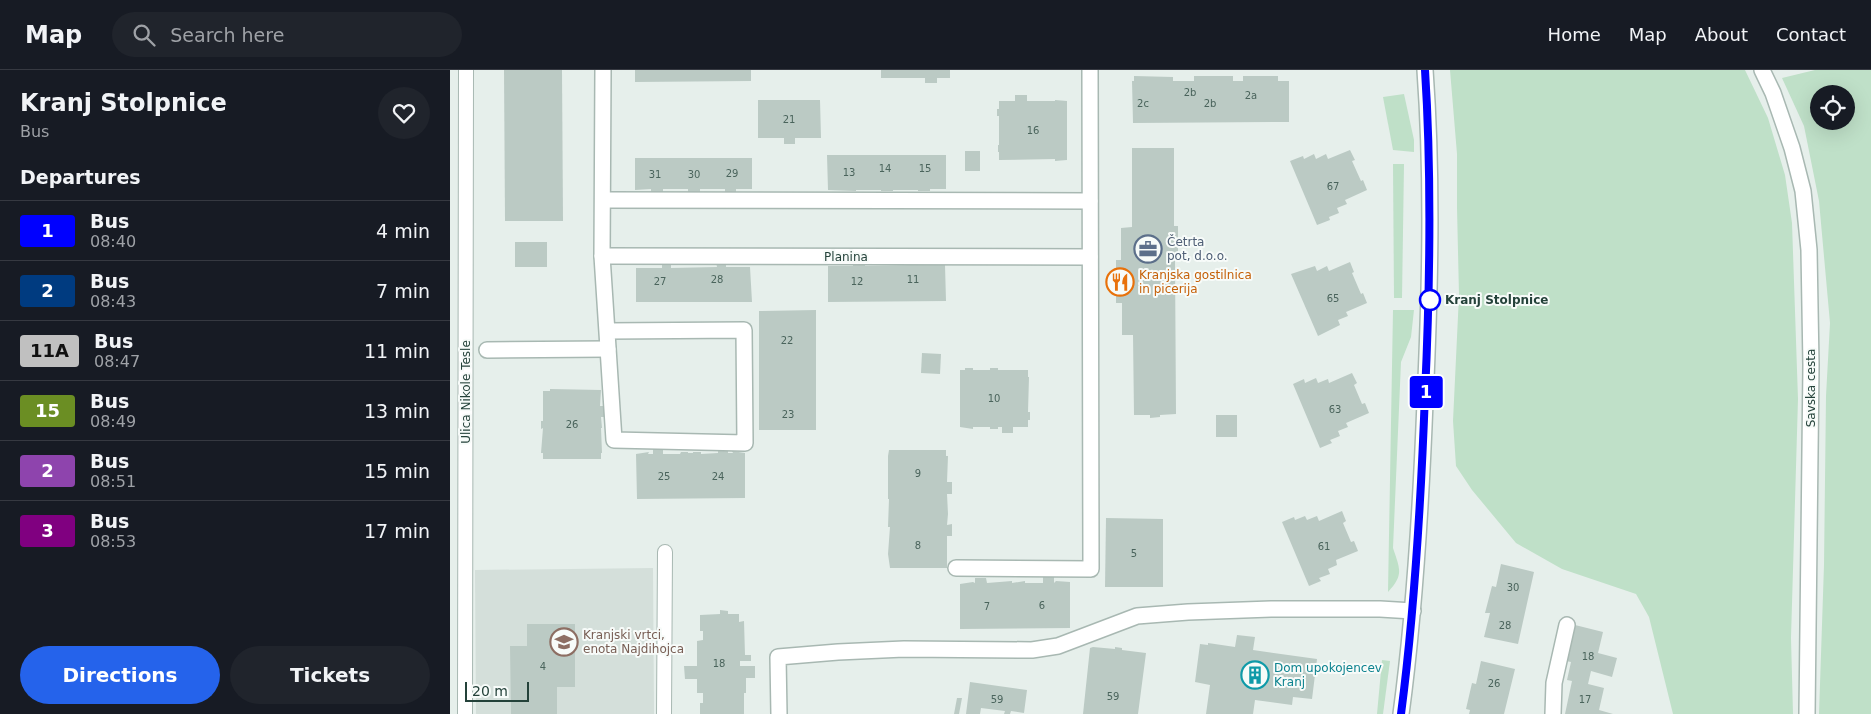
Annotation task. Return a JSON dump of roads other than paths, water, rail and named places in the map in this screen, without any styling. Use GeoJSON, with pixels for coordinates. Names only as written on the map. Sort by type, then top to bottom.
{"type":"FeatureCollection","features":[{"type":"Feature","properties":{"kind":"street","name":"Ulica Nikole Tesle"},"geometry":{"type":"LineString","coordinates":[[465,714],[466,70]]}},
{"type":"Feature","properties":{"kind":"street"},"geometry":{"type":"LineString","coordinates":[[604,70],[602,256],[614,440],[745,442],[744,330],[608,331]]}},
{"type":"Feature","properties":{"kind":"street"},"geometry":{"type":"LineString","coordinates":[[956,568],[1091,569],[1090,70]]}},
{"type":"Feature","properties":{"kind":"street"},"geometry":{"type":"LineString","coordinates":[[1401,714],[1421,505],[1430,302],[1425,70]]}},
{"type":"Feature","properties":{"kind":"street","name":"Savska cesta"},"geometry":{"type":"LineString","coordinates":[[1762,70],[1773,94],[1792,148],[1803,191],[1809,250],[1812,365],[1807,714]]}},
{"type":"Feature","properties":{"kind":"street"},"geometry":{"type":"LineString","coordinates":[[603,200],[1090,201]]}},
{"type":"Feature","properties":{"kind":"street","name":"Planina"},"geometry":{"type":"LineString","coordinates":[[602,256],[1090,258]]}},
{"type":"Feature","properties":{"kind":"street"},"geometry":{"type":"LineString","coordinates":[[487,350],[608,349]]}},
{"type":"Feature","properties":{"kind":"street"},"geometry":{"type":"LineString","coordinates":[[664,714],[665,552]]}},
{"type":"Feature","properties":{"kind":"street"},"geometry":{"type":"LineString","coordinates":[[779,714],[778,657],[904,649],[1032,650],[1058,646],[1137,616],[1188,612],[1271,609],[1380,609],[1412,611]]}},
{"type":"Feature","properties":{"kind":"street"},"geometry":{"type":"LineString","coordinates":[[1553,714],[1554,683],[1567,625]]}},
{"type":"Feature","properties":{"kind":"place","name":"Četrta pot, d.o.o."},"geometry":{"type":"Point","coordinates":[1148,249]}},
{"type":"Feature","properties":{"kind":"place","name":"Kranjska gostilnica in picerija"},"geometry":{"type":"Point","coordinates":[1120,282]}},
{"type":"Feature","properties":{"kind":"place","name":"Kranj Stolpnice"},"geometry":{"type":"Point","coordinates":[1430,300]}},
{"type":"Feature","properties":{"kind":"place","name":"Kranjski vrtci, enota Najdihojca"},"geometry":{"type":"Point","coordinates":[564,642]}},
{"type":"Feature","properties":{"kind":"place","name":"Dom upokojencev Kranj"},"geometry":{"type":"Point","coordinates":[1255,675]}}]}
